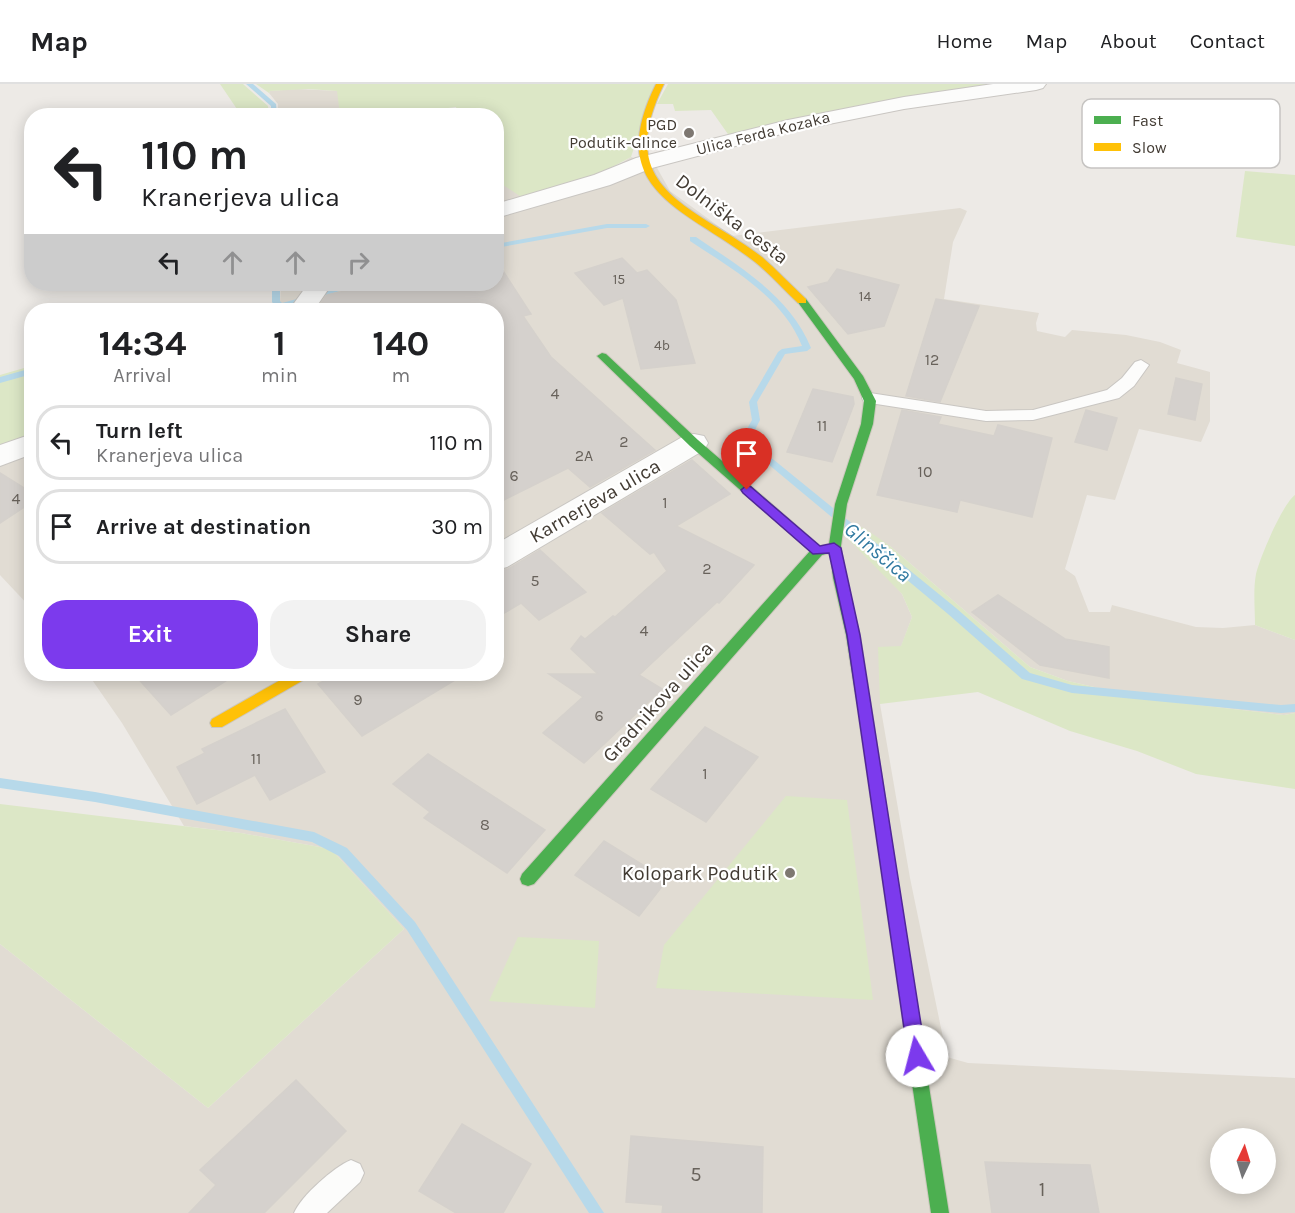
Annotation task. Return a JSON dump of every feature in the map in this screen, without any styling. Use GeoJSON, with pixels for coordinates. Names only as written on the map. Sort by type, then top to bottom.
{"type":"FeatureCollection","features":[{"type":"Feature","properties":{"kind":"street","name":"Dolniška cesta"},"geometry":{"type":"LineString","coordinates":[[660,84],[649,103],[644,129],[644,163],[659,190],[757,259],[784,282],[817,318],[853,368],[870,399]]}},
{"type":"Feature","properties":{"kind":"street","name":"Ulica Ferda Kozaka"},"geometry":{"type":"LineString","coordinates":[[504,209],[602,180],[644,163],[844,114],[960,94],[1036,84]]}},
{"type":"Feature","properties":{"kind":"street"},"geometry":{"type":"LineString","coordinates":[[602,180],[659,190]]}},
{"type":"Feature","properties":{"kind":"street"},"geometry":{"type":"LineString","coordinates":[[602,356],[694,443],[818,551],[834,548]]}},
{"type":"Feature","properties":{"kind":"street"},"geometry":{"type":"LineString","coordinates":[[870,399],[870,416],[853,462],[834,548],[854,635],[940,1213]]}},
{"type":"Feature","properties":{"kind":"street","name":"Karnerjeva ulica"},"geometry":{"type":"LineString","coordinates":[[504,554],[694,443]]}},
{"type":"Feature","properties":{"kind":"street"},"geometry":{"type":"LineString","coordinates":[[0,456],[24,446]]}},
{"type":"Feature","properties":{"kind":"street","name":"Gradnikova ulica"},"geometry":{"type":"LineString","coordinates":[[528,879],[818,551]]}},
{"type":"Feature","properties":{"kind":"street"},"geometry":{"type":"LineString","coordinates":[[217,723],[290,681]]}},
{"type":"Feature","properties":{"kind":"lane"},"geometry":{"type":"LineString","coordinates":[[870,399],[986,416],[1033,415],[1113,394],[1128,382],[1141,365]]}},
{"type":"Feature","properties":{"kind":"lane"},"geometry":{"type":"LineString","coordinates":[[307,1213],[351,1173]]}},
{"type":"Feature","properties":{"kind":"shaded area"},"geometry":{"type":"Polygon","coordinates":[[[297,89],[338,91],[339,108],[278,108],[270,91],[297,89]]]}},
{"type":"Feature","properties":{"kind":"shaded area"},"geometry":{"type":"Polygon","coordinates":[[[631,157],[656,166],[670,191],[732,236],[960,208],[967,211],[953,242],[944,299],[1039,313],[1036,323],[1037,331],[1065,337],[1072,330],[1126,335],[1160,342],[1181,350],[1177,363],[1210,372],[1210,421],[1201,442],[1139,429],[1115,500],[1087,495],[1065,569],[1075,576],[1089,612],[1110,612],[1112,605],[1196,627],[1223,628],[1255,625],[1295,640],[1295,713],[1284,715],[1146,699],[1068,681],[1030,667],[890,546],[891,581],[902,594],[912,617],[880,704],[910,878],[947,1057],[968,1063],[1295,1078],[1295,1213],[0,1213],[0,944],[208,1108],[404,929],[331,849],[241,833],[184,826],[122,723],[93,681],[504,681],[504,303],[280,303],[281,291],[504,291],[504,184],[613,168],[631,157]]]}},
{"type":"Feature","properties":{"kind":"shaded area"},"geometry":{"type":"Polygon","coordinates":[[[24,440],[24,601],[0,575],[0,449],[24,440]]]}},
{"type":"Feature","properties":{"kind":"green space"},"geometry":{"type":"Polygon","coordinates":[[[220,84],[243,84],[268,108],[236,108],[220,84]]]}},
{"type":"Feature","properties":{"kind":"green space"},"geometry":{"type":"Polygon","coordinates":[[[256,84],[655,84],[631,157],[590,179],[531,197],[520,196],[504,186],[504,108],[339,108],[337,91],[308,89],[270,91],[269,93],[256,84]]]}},
{"type":"Feature","properties":{"kind":"green space"},"geometry":{"type":"Polygon","coordinates":[[[668,84],[1014,84],[730,137],[711,110],[675,111],[673,104],[657,104],[668,84]]]}},
{"type":"Feature","properties":{"kind":"green space"},"geometry":{"type":"Polygon","coordinates":[[[1245,171],[1295,175],[1295,246],[1236,237],[1245,171]]]}},
{"type":"Feature","properties":{"kind":"green space"},"geometry":{"type":"Polygon","coordinates":[[[24,368],[24,440],[0,449],[0,375],[24,368]]]}},
{"type":"Feature","properties":{"kind":"green space"},"geometry":{"type":"Polygon","coordinates":[[[1295,495],[1295,640],[1255,625],[1254,593],[1256,574],[1267,544],[1284,509],[1295,495]]]}},
{"type":"Feature","properties":{"kind":"green space"},"geometry":{"type":"Polygon","coordinates":[[[857,526],[864,528],[890,546],[1030,667],[1068,681],[1146,699],[1284,715],[1295,713],[1295,789],[1196,774],[1137,751],[1070,731],[978,692],[880,704],[878,647],[901,646],[912,617],[902,594],[848,539],[846,531],[857,526]]]}},
{"type":"Feature","properties":{"kind":"green space","name":"Kolopark Podutik"},"geometry":{"type":"Polygon","coordinates":[[[786,796],[847,800],[873,1000],[656,988],[664,945],[786,796]]]}},
{"type":"Feature","properties":{"kind":"green space"},"geometry":{"type":"Polygon","coordinates":[[[0,804],[241,833],[331,849],[404,929],[208,1108],[0,944],[0,804]]]}},
{"type":"Feature","properties":{"kind":"green space"},"geometry":{"type":"Polygon","coordinates":[[[518,937],[599,941],[595,1008],[489,1001],[518,937]]]}},
{"type":"Feature","properties":{"kind":"building"},"geometry":{"type":"Polygon","coordinates":[[[622,258],[637,273],[647,270],[676,300],[695,363],[641,369],[623,298],[604,305],[575,273],[622,258]]]}},
{"type":"Feature","properties":{"kind":"building"},"geometry":{"type":"Polygon","coordinates":[[[837,269],[899,285],[884,326],[848,334],[808,287],[828,282],[837,269]]]}},
{"type":"Feature","properties":{"kind":"building"},"geometry":{"type":"Polygon","coordinates":[[[504,272],[531,314],[523,316],[551,357],[655,450],[590,487],[568,468],[504,500],[504,303],[321,303],[327,295],[345,291],[504,291],[504,272]]]}},
{"type":"Feature","properties":{"kind":"building"},"geometry":{"type":"Polygon","coordinates":[[[936,299],[979,306],[940,402],[906,396],[936,299]]]}},
{"type":"Feature","properties":{"kind":"building"},"geometry":{"type":"Polygon","coordinates":[[[1176,378],[1202,384],[1195,420],[1168,414],[1176,378]]]}},
{"type":"Feature","properties":{"kind":"building"},"geometry":{"type":"Polygon","coordinates":[[[813,389],[853,397],[854,404],[832,462],[787,452],[813,389]]]}},
{"type":"Feature","properties":{"kind":"building"},"geometry":{"type":"Polygon","coordinates":[[[902,410],[941,417],[938,424],[994,436],[998,425],[1052,438],[1032,517],[960,500],[957,512],[877,495],[902,410]]]}},
{"type":"Feature","properties":{"kind":"building"},"geometry":{"type":"Polygon","coordinates":[[[1086,410],[1117,418],[1107,450],[1075,442],[1086,410]]]}},
{"type":"Feature","properties":{"kind":"building"},"geometry":{"type":"Polygon","coordinates":[[[692,460],[730,494],[676,526],[754,565],[719,603],[717,602],[639,675],[662,689],[584,763],[543,733],[583,697],[549,674],[598,674],[571,649],[581,636],[585,639],[613,616],[615,617],[667,571],[654,552],[650,554],[602,513],[692,460]]]}},
{"type":"Feature","properties":{"kind":"building"},"geometry":{"type":"Polygon","coordinates":[[[0,473],[24,488],[24,507],[0,523],[0,473]]]}},
{"type":"Feature","properties":{"kind":"building"},"geometry":{"type":"Polygon","coordinates":[[[540,550],[586,592],[539,620],[521,603],[504,613],[504,570],[540,550]]]}},
{"type":"Feature","properties":{"kind":"building"},"geometry":{"type":"Polygon","coordinates":[[[998,595],[1065,639],[1109,647],[1109,678],[1040,665],[972,612],[998,595]]]}},
{"type":"Feature","properties":{"kind":"building"},"geometry":{"type":"Polygon","coordinates":[[[140,681],[226,681],[171,715],[140,681]]]}},
{"type":"Feature","properties":{"kind":"building"},"geometry":{"type":"Polygon","coordinates":[[[324,681],[453,681],[362,736],[318,684],[324,681]]]}},
{"type":"Feature","properties":{"kind":"building"},"geometry":{"type":"Polygon","coordinates":[[[285,709],[325,772],[270,800],[255,775],[197,804],[177,767],[205,753],[202,749],[285,709]]]}},
{"type":"Feature","properties":{"kind":"building"},"geometry":{"type":"Polygon","coordinates":[[[705,727],[758,757],[706,822],[651,789],[705,727]]]}},
{"type":"Feature","properties":{"kind":"building"},"geometry":{"type":"Polygon","coordinates":[[[428,754],[545,830],[507,873],[424,818],[430,812],[393,784],[428,754]]]}},
{"type":"Feature","properties":{"kind":"building"},"geometry":{"type":"Polygon","coordinates":[[[604,841],[667,880],[639,916],[575,875],[604,841]]]}},
{"type":"Feature","properties":{"kind":"building"},"geometry":{"type":"Polygon","coordinates":[[[296,1080],[346,1131],[264,1213],[189,1213],[216,1185],[200,1170],[296,1080]]]}},
{"type":"Feature","properties":{"kind":"building"},"geometry":{"type":"Polygon","coordinates":[[[462,1124],[531,1164],[503,1213],[456,1213],[419,1191],[462,1124]]]}},
{"type":"Feature","properties":{"kind":"building"},"geometry":{"type":"Polygon","coordinates":[[[631,1136],[763,1147],[762,1213],[662,1213],[663,1205],[626,1202],[631,1136]]]}},
{"type":"Feature","properties":{"kind":"building"},"geometry":{"type":"Polygon","coordinates":[[[985,1162],[1090,1165],[1099,1213],[992,1213],[985,1162]]]}},
{"type":"Feature","properties":{"kind":"waterway","name":"Glinščica"},"geometry":{"type":"LineString","coordinates":[[249,84],[274,105],[274,108]]}},
{"type":"Feature","properties":{"kind":"waterway","name":"Glinščica"},"geometry":{"type":"LineString","coordinates":[[504,245],[607,226],[646,226]]}},
{"type":"Feature","properties":{"kind":"waterway","name":"Glinščica"},"geometry":{"type":"LineString","coordinates":[[693,239],[760,286],[776,300],[790,315],[807,348],[782,352],[753,402],[756,420],[743,445],[771,462],[952,611],[1026,676],[1072,689],[1281,709],[1295,708]]}},
{"type":"Feature","properties":{"kind":"waterway","name":"Glinščica"},"geometry":{"type":"LineString","coordinates":[[276,291],[277,303]]}},
{"type":"Feature","properties":{"kind":"waterway","name":"Glinščica"},"geometry":{"type":"LineString","coordinates":[[291,303],[334,291]]}},
{"type":"Feature","properties":{"kind":"waterway"},"geometry":{"type":"LineString","coordinates":[[0,380],[24,373]]}},
{"type":"Feature","properties":{"kind":"waterway"},"geometry":{"type":"LineString","coordinates":[[0,783],[95,797],[314,837],[343,852],[411,926],[597,1213]]}},
{"type":"Feature","properties":{"kind":"traffic: fast"},"geometry":{"type":"LineString","coordinates":[[802,301],[859,378],[870,401],[867,424],[841,504],[835,546],[839,578],[853,635],[864,705]]}},
{"type":"Feature","properties":{"kind":"traffic: fast"},"geometry":{"type":"LineString","coordinates":[[602,356],[694,443],[818,551],[834,548]]}},
{"type":"Feature","properties":{"kind":"traffic: fast"},"geometry":{"type":"LineString","coordinates":[[528,879],[818,551]]}},
{"type":"Feature","properties":{"kind":"traffic: fast"},"geometry":{"type":"LineString","coordinates":[[912,1029],[940,1213]]}},
{"type":"Feature","properties":{"kind":"traffic: slow"},"geometry":{"type":"LineString","coordinates":[[660,84],[650,104],[645,124],[644,159],[649,176],[675,204],[759,260],[802,301]]}},
{"type":"Feature","properties":{"kind":"traffic: slow"},"geometry":{"type":"LineString","coordinates":[[217,723],[290,681]]}},
{"type":"Feature","properties":{"kind":"traffic: slow"},"geometry":{"type":"LineString","coordinates":[[864,705],[912,1029]]}},
{"type":"Feature","properties":{"kind":"place","name":"PGD Podutik-Glince"},"geometry":{"type":"Point","coordinates":[689,133]}},
{"type":"Feature","properties":{"kind":"place","name":"Kolopark Podutik"},"geometry":{"type":"Point","coordinates":[790,873]}},
{"type":"Feature","properties":{"kind":"route"},"geometry":{"type":"LineString","coordinates":[[747,490],[818,551],[834,548],[854,635],[917,1056]]}}]}
